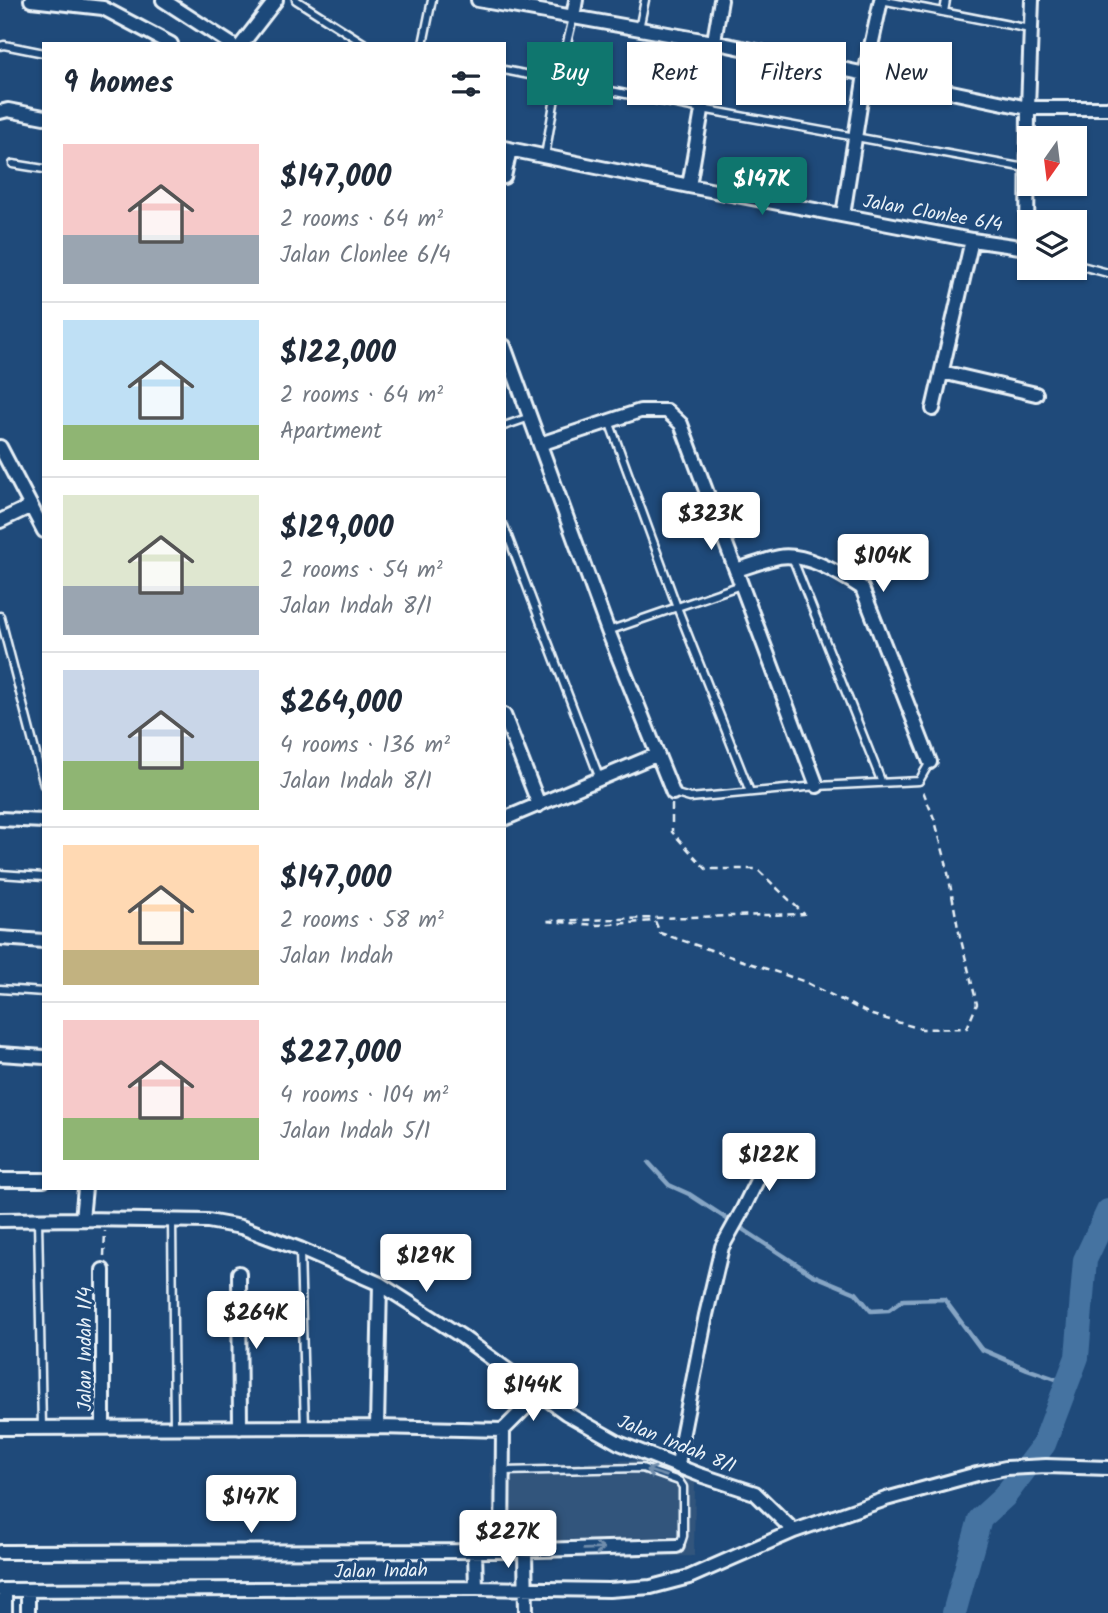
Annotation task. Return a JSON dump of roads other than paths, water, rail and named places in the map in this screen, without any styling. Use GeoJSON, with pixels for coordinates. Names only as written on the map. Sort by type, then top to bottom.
{"type":"FeatureCollection","features":[{"type":"Feature","properties":{"kind":"street"},"geometry":{"type":"LineString","coordinates":[[31,0],[103,8],[167,42]]}},
{"type":"Feature","properties":{"kind":"street"},"geometry":{"type":"LineString","coordinates":[[163,0],[228,42]]}},
{"type":"Feature","properties":{"kind":"street"},"geometry":{"type":"LineString","coordinates":[[244,42],[276,0]]}},
{"type":"Feature","properties":{"kind":"street"},"geometry":{"type":"LineString","coordinates":[[478,0],[713,42],[721,0]]}},
{"type":"Feature","properties":{"kind":"street"},"geometry":{"type":"LineString","coordinates":[[573,17],[576,0]]}},
{"type":"Feature","properties":{"kind":"street"},"geometry":{"type":"LineString","coordinates":[[872,42],[881,0]]}},
{"type":"Feature","properties":{"kind":"street"},"geometry":{"type":"LineString","coordinates":[[1027,126],[1032,0]]}},
{"type":"Feature","properties":{"kind":"street"},"geometry":{"type":"LineString","coordinates":[[722,44],[860,73]]}},
{"type":"Feature","properties":{"kind":"street"},"geometry":{"type":"LineString","coordinates":[[952,92],[1028,108],[1108,108]]}},
{"type":"Feature","properties":{"kind":"street"},"geometry":{"type":"LineString","coordinates":[[689,186],[703,105]]}},
{"type":"Feature","properties":{"kind":"street"},"geometry":{"type":"LineString","coordinates":[[843,215],[861,105]]}},
{"type":"Feature","properties":{"kind":"street"},"geometry":{"type":"LineString","coordinates":[[0,112],[8,110],[42,117]]}},
{"type":"Feature","properties":{"kind":"street","name":"Jalan Clonlee 6/4"},"geometry":{"type":"LineString","coordinates":[[507,148],[689,186],[1017,246]]}},
{"type":"Feature","properties":{"kind":"street"},"geometry":{"type":"LineString","coordinates":[[933,409],[972,240]]}},
{"type":"Feature","properties":{"kind":"street"},"geometry":{"type":"LineString","coordinates":[[506,351],[608,631],[673,793]]}},
{"type":"Feature","properties":{"kind":"street"},"geometry":{"type":"LineString","coordinates":[[942,372],[1036,394]]}},
{"type":"Feature","properties":{"kind":"street"},"geometry":{"type":"LineString","coordinates":[[540,444],[640,411],[667,411],[681,424],[817,786]]}},
{"type":"Feature","properties":{"kind":"street"},"geometry":{"type":"LineString","coordinates":[[0,447],[42,527]]}},
{"type":"Feature","properties":{"kind":"street"},"geometry":{"type":"LineString","coordinates":[[0,521],[32,506]]}},
{"type":"Feature","properties":{"kind":"street"},"geometry":{"type":"LineString","coordinates":[[736,570],[781,556],[801,558],[838,573],[862,587],[930,762]]}},
{"type":"Feature","properties":{"kind":"street"},"geometry":{"type":"LineString","coordinates":[[509,740],[539,805]]}},
{"type":"Feature","properties":{"kind":"street"},"geometry":{"type":"LineString","coordinates":[[506,818],[656,755]]}},
{"type":"Feature","properties":{"kind":"street"},"geometry":{"type":"LineString","coordinates":[[0,819],[42,821]]}},
{"type":"Feature","properties":{"kind":"street"},"geometry":{"type":"LineString","coordinates":[[0,938],[42,941]]}},
{"type":"Feature","properties":{"kind":"street"},"geometry":{"type":"LineString","coordinates":[[0,1054],[42,1057]]}},
{"type":"Feature","properties":{"kind":"street"},"geometry":{"type":"LineString","coordinates":[[678,1466],[706,1315],[722,1247],[763,1168],[774,1159]]}},
{"type":"Feature","properties":{"kind":"street"},"geometry":{"type":"LineString","coordinates":[[0,1180],[42,1181]]}},
{"type":"Feature","properties":{"kind":"street"},"geometry":{"type":"LineString","coordinates":[[82,1219],[85,1190]]}},
{"type":"Feature","properties":{"kind":"street","name":"Jalan Indah 8/1"},"geometry":{"type":"LineString","coordinates":[[0,1220],[208,1221],[241,1227],[300,1249],[380,1284],[461,1336],[566,1413],[619,1443],[755,1493],[793,1531]]}},
{"type":"Feature","properties":{"kind":"street","name":"Jalan Indah 1/4"},"geometry":{"type":"LineString","coordinates":[[103,1270],[103,1428]]}},
{"type":"Feature","properties":{"kind":"street"},"geometry":{"type":"LineString","coordinates":[[239,1273],[240,1428]]}},
{"type":"Feature","properties":{"kind":"street"},"geometry":{"type":"LineString","coordinates":[[377,1427],[380,1284]]}},
{"type":"Feature","properties":{"kind":"street"},"geometry":{"type":"LineString","coordinates":[[502,1551],[503,1430],[540,1393]]}},
{"type":"Feature","properties":{"kind":"street"},"geometry":{"type":"LineString","coordinates":[[0,1428],[377,1427],[503,1430]]}},
{"type":"Feature","properties":{"kind":"street","name":"Jalan Indah"},"geometry":{"type":"LineString","coordinates":[[3,1590],[609,1590],[651,1587],[689,1577],[793,1531],[886,1499],[977,1474],[1006,1468],[1046,1466],[1108,1468]]}},
{"type":"Feature","properties":{"kind":"street"},"geometry":{"type":"LineString","coordinates":[[0,1552],[525,1551],[677,1546]]}},
{"type":"Feature","properties":{"kind":"street"},"geometry":{"type":"LineString","coordinates":[[475,1551],[476,1588]]}},
{"type":"Feature","properties":{"kind":"street"},"geometry":{"type":"LineString","coordinates":[[525,1551],[526,1613]]}},
{"type":"Feature","properties":{"kind":"street"},"geometry":{"type":"LineString","coordinates":[[3,1590],[5,1613]]}},
{"type":"Feature","properties":{"kind":"street"},"geometry":{"type":"LineString","coordinates":[[28,1590],[28,1613]]}},
{"type":"Feature","properties":{"kind":"lane"},"geometry":{"type":"LineString","coordinates":[[296,0],[362,42]]}},
{"type":"Feature","properties":{"kind":"lane"},"geometry":{"type":"LineString","coordinates":[[423,42],[432,0]]}},
{"type":"Feature","properties":{"kind":"lane"},"geometry":{"type":"LineString","coordinates":[[639,29],[645,0]]}},
{"type":"Feature","properties":{"kind":"lane"},"geometry":{"type":"LineString","coordinates":[[881,0],[1030,29]]}},
{"type":"Feature","properties":{"kind":"lane"},"geometry":{"type":"LineString","coordinates":[[944,12],[946,0]]}},
{"type":"Feature","properties":{"kind":"lane"},"geometry":{"type":"LineString","coordinates":[[567,42],[573,17]]}},
{"type":"Feature","properties":{"kind":"lane"},"geometry":{"type":"LineString","coordinates":[[0,46],[42,53]]}},
{"type":"Feature","properties":{"kind":"lane"},"geometry":{"type":"LineString","coordinates":[[506,70],[527,74]]}},
{"type":"Feature","properties":{"kind":"lane"},"geometry":{"type":"LineString","coordinates":[[613,91],[1017,166]]}},
{"type":"Feature","properties":{"kind":"lane"},"geometry":{"type":"LineString","coordinates":[[545,156],[554,105]]}},
{"type":"Feature","properties":{"kind":"lane"},"geometry":{"type":"LineString","coordinates":[[13,164],[42,169]]}},
{"type":"Feature","properties":{"kind":"lane"},"geometry":{"type":"LineString","coordinates":[[1087,267],[1108,273]]}},
{"type":"Feature","properties":{"kind":"lane"},"geometry":{"type":"LineString","coordinates":[[506,425],[530,417]]}},
{"type":"Feature","properties":{"kind":"lane"},"geometry":{"type":"LineString","coordinates":[[610,421],[677,607],[750,792]]}},
{"type":"Feature","properties":{"kind":"lane"},"geometry":{"type":"LineString","coordinates":[[506,531],[600,779]]}},
{"type":"Feature","properties":{"kind":"lane"},"geometry":{"type":"LineString","coordinates":[[792,557],[882,783]]}},
{"type":"Feature","properties":{"kind":"lane"},"geometry":{"type":"LineString","coordinates":[[608,631],[741,585]]}},
{"type":"Feature","properties":{"kind":"lane"},"geometry":{"type":"LineString","coordinates":[[0,616],[42,777]]}},
{"type":"Feature","properties":{"kind":"lane"},"geometry":{"type":"LineString","coordinates":[[673,793],[691,798],[817,786],[919,782],[930,762]]}},
{"type":"Feature","properties":{"kind":"lane"},"geometry":{"type":"LineString","coordinates":[[0,874],[42,877]]}},
{"type":"Feature","properties":{"kind":"lane"},"geometry":{"type":"LineString","coordinates":[[0,989],[42,992]]}},
{"type":"Feature","properties":{"kind":"lane"},"geometry":{"type":"LineString","coordinates":[[38,1220],[42,1428]]}},
{"type":"Feature","properties":{"kind":"lane"},"geometry":{"type":"LineString","coordinates":[[172,1220],[174,1427]]}},
{"type":"Feature","properties":{"kind":"lane"},"geometry":{"type":"LineString","coordinates":[[300,1249],[304,1428]]}},
{"type":"Feature","properties":{"kind":"lane"},"geometry":{"type":"LineString","coordinates":[[502,1471],[642,1468],[679,1480],[683,1487],[683,1536],[677,1546]]}},
{"type":"Feature","properties":{"kind":"waterway"},"geometry":{"type":"LineString","coordinates":[[649,1163],[669,1185],[689,1194],[813,1275],[856,1293],[871,1311],[889,1310],[903,1300],[944,1299],[981,1349],[1067,1383]]}},
{"type":"Feature","properties":{"kind":"waterway"},"geometry":{"type":"LineString","coordinates":[[954,1613],[980,1519],[1004,1497],[1044,1444],[1077,1357],[1085,1260],[1108,1211]]}}]}
